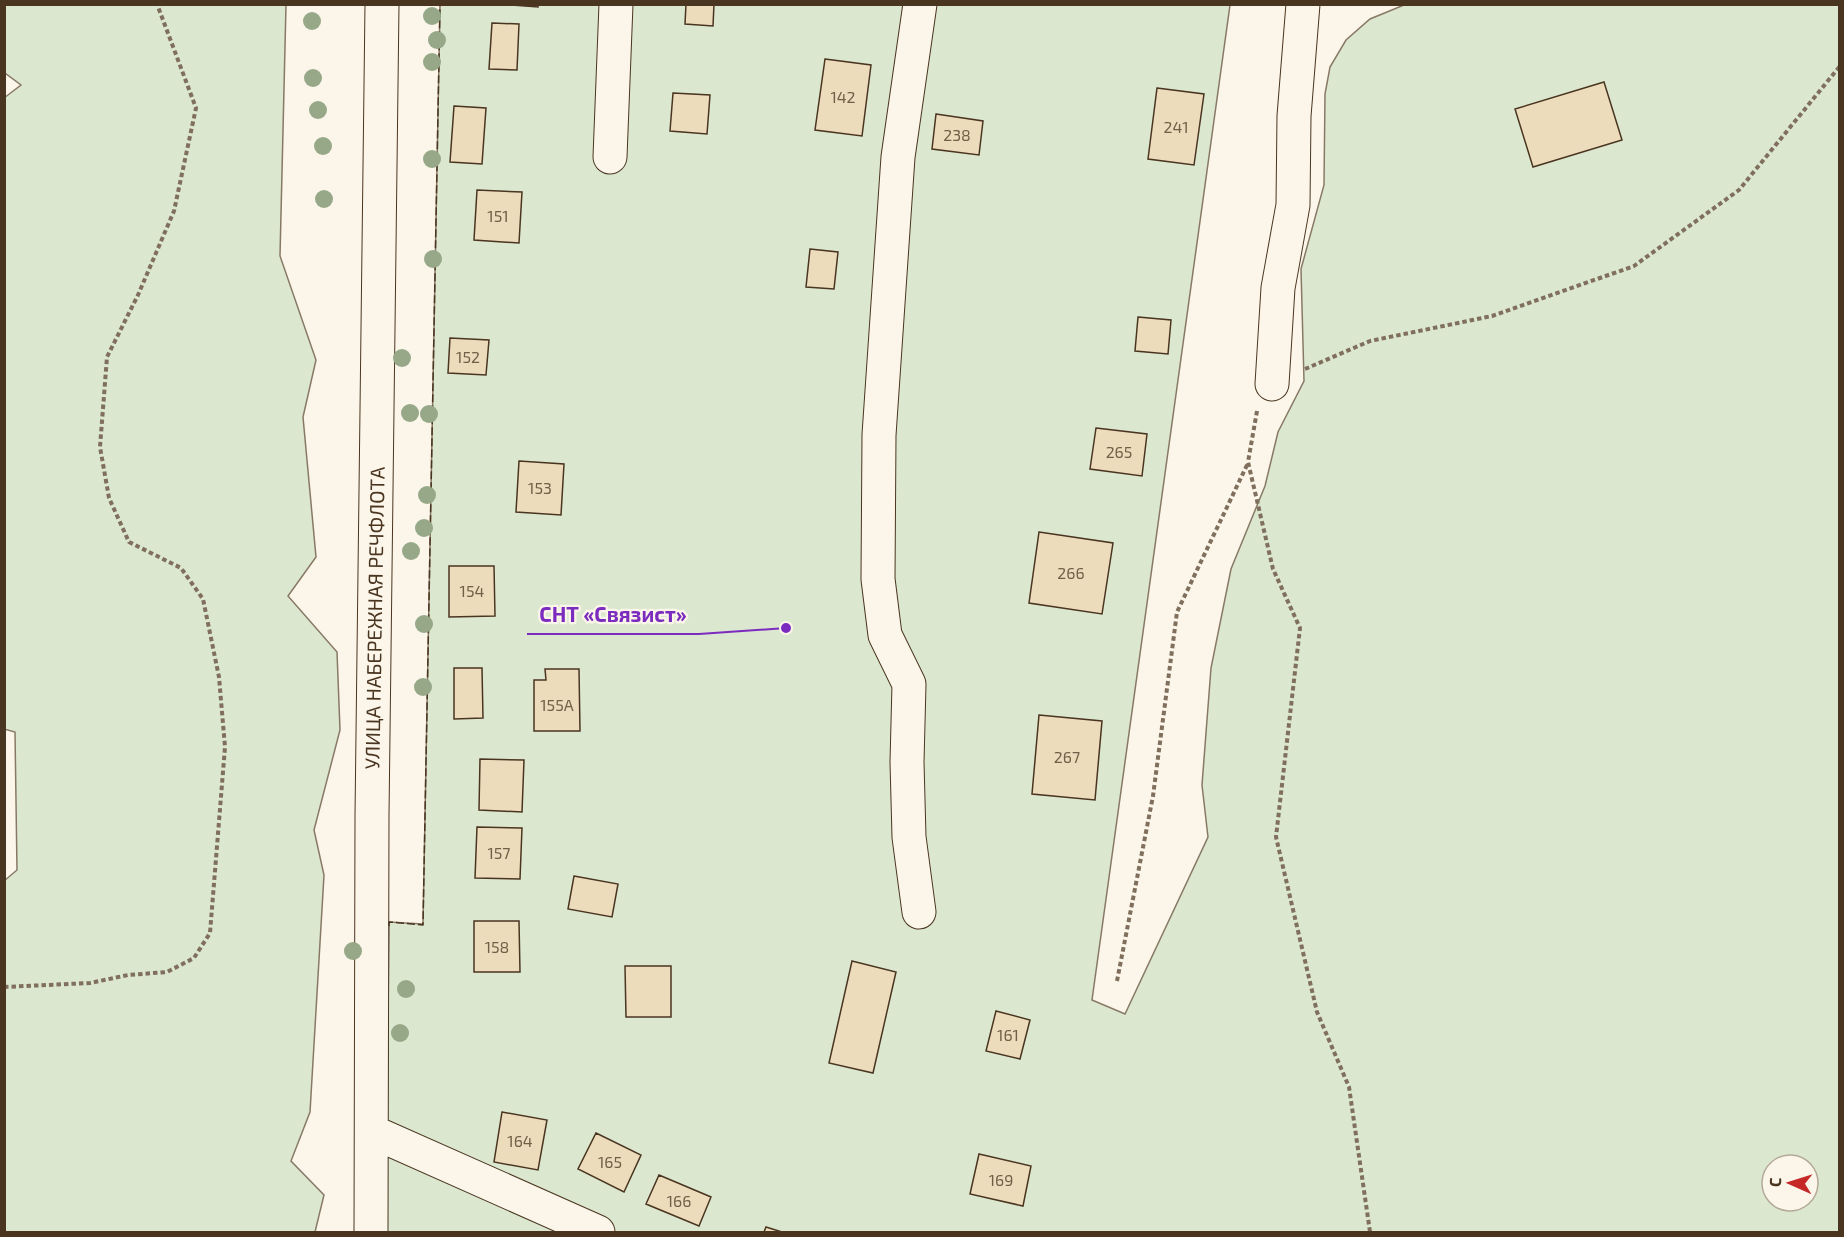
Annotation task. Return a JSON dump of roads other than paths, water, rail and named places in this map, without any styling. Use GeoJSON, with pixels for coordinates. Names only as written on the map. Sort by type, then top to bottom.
{"type":"FeatureCollection","features":[{"type":"Feature","properties":{"kind":"street","name":"УЛИЦА НАБЕРЕЖНАЯ РЕЧФЛОТА"},"geometry":{"type":"LineString","coordinates":[[371,1233],[372,815],[382,4]]}},
{"type":"Feature","properties":{"kind":"street"},"geometry":{"type":"LineString","coordinates":[[610,157],[616,4]]}},
{"type":"Feature","properties":{"kind":"street"},"geometry":{"type":"LineString","coordinates":[[919,912],[909,837],[909,684],[885,635],[878,557],[879,435],[898,157],[920,4]]}},
{"type":"Feature","properties":{"kind":"street"},"geometry":{"type":"LineString","coordinates":[[1272,384],[1278,288],[1293,205],[1294,116],[1303,4]]}},
{"type":"Feature","properties":{"kind":"street"},"geometry":{"type":"LineString","coordinates":[[373,1132],[598,1233]]}},
{"type":"Feature","properties":{"kind":"place","name":"СНТ «Связист»"},"geometry":{"type":"Point","coordinates":[786,628]}}]}
